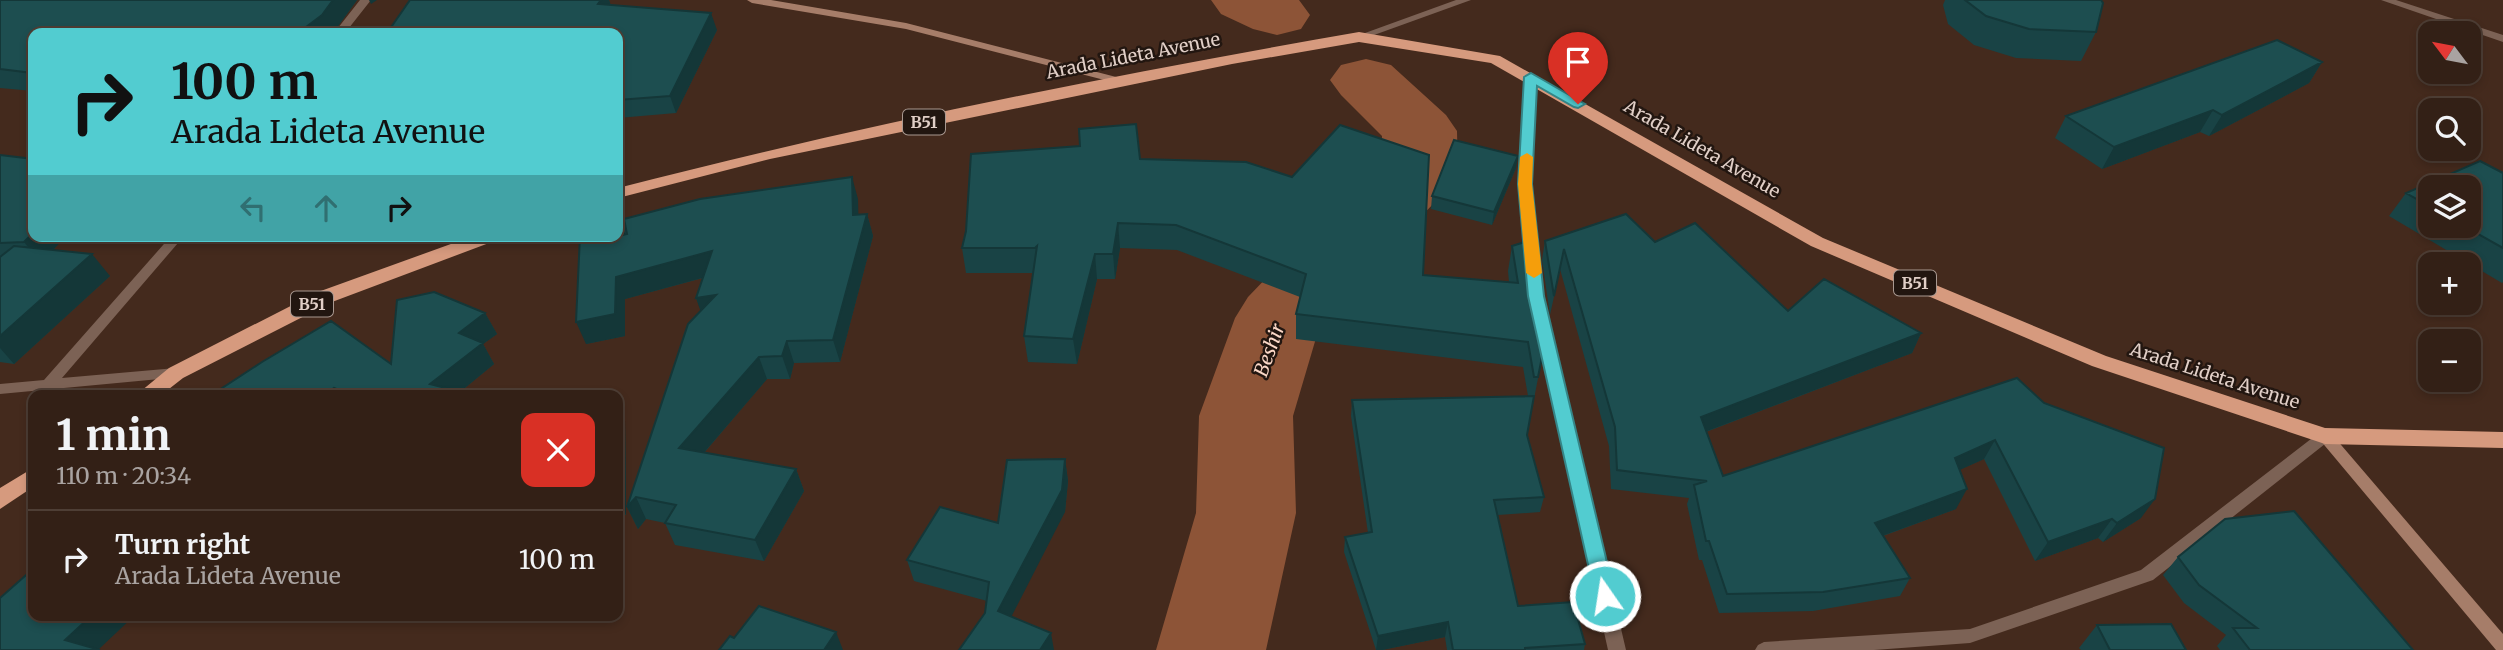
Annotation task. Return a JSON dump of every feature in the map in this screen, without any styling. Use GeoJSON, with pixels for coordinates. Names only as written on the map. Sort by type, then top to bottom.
{"type":"FeatureCollection","features":[{"type":"Feature","properties":{"kind":"highway","name":"Arada Lideta Avenue"},"geometry":{"type":"LineString","coordinates":[[623,192],[769,154],[1232,59],[1359,37],[1495,59],[1531,77],[1817,242],[2099,361],[2325,436],[2503,440]]}},
{"type":"Feature","properties":{"kind":"highway","name":"B51"},"geometry":{"type":"LineString","coordinates":[[153,390],[176,373],[325,297],[475,242]]}},
{"type":"Feature","properties":{"kind":"highway"},"geometry":{"type":"LineString","coordinates":[[0,500],[28,480]]}},
{"type":"Feature","properties":{"kind":"main road"},"geometry":{"type":"LineString","coordinates":[[752,0],[906,26],[1120,82]]}},
{"type":"Feature","properties":{"kind":"main road"},"geometry":{"type":"LineString","coordinates":[[2325,436],[2503,646]]}},
{"type":"Feature","properties":{"kind":"street"},"geometry":{"type":"LineString","coordinates":[[343,28],[366,0]]}},
{"type":"Feature","properties":{"kind":"street"},"geometry":{"type":"LineString","coordinates":[[1359,37],[1466,0]]}},
{"type":"Feature","properties":{"kind":"street"},"geometry":{"type":"LineString","coordinates":[[2386,0],[2503,39]]}},
{"type":"Feature","properties":{"kind":"street"},"geometry":{"type":"LineString","coordinates":[[1531,77],[1525,184],[1536,296],[1617,650]]}},
{"type":"Feature","properties":{"kind":"street"},"geometry":{"type":"LineString","coordinates":[[50,383],[173,242]]}},
{"type":"Feature","properties":{"kind":"street"},"geometry":{"type":"LineString","coordinates":[[0,389],[176,373]]}},
{"type":"Feature","properties":{"kind":"street"},"geometry":{"type":"LineString","coordinates":[[1764,650],[1970,636],[2147,575],[2325,436]]}},
{"type":"Feature","properties":{"kind":"building"},"geometry":{"type":"Polygon","coordinates":[[[0,0],[333,0],[322,15],[305,28],[28,28],[28,72],[0,69],[0,0]]]}},
{"type":"Feature","properties":{"kind":"building"},"geometry":{"type":"Polygon","coordinates":[[[410,0],[601,0],[598,4],[711,13],[670,96],[623,100],[623,28],[390,28],[410,0]]]}},
{"type":"Feature","properties":{"kind":"building"},"geometry":{"type":"Polygon","coordinates":[[[1965,0],[2101,0],[2103,3],[2096,32],[2029,29],[1986,16],[1965,0]]]}},
{"type":"Feature","properties":{"kind":"building"},"geometry":{"type":"Polygon","coordinates":[[[2277,40],[2322,62],[2222,115],[2213,110],[2114,147],[2066,116],[2277,40]]]}},
{"type":"Feature","properties":{"kind":"building"},"geometry":{"type":"Polygon","coordinates":[[[1136,124],[1140,159],[1246,162],[1292,177],[1340,125],[1429,155],[1423,275],[1518,283],[1512,246],[1528,241],[1531,271],[1546,337],[1538,377],[1534,377],[1528,342],[1296,314],[1306,274],[1176,225],[1118,223],[1113,254],[1095,254],[1073,339],[1024,336],[1037,246],[962,248],[966,231],[971,154],[1080,146],[1079,129],[1136,124]]]}},
{"type":"Feature","properties":{"kind":"building"},"geometry":{"type":"Polygon","coordinates":[[[1454,140],[1518,156],[1494,212],[1432,196],[1454,140]]]}},
{"type":"Feature","properties":{"kind":"building"},"geometry":{"type":"Polygon","coordinates":[[[0,155],[28,158],[28,238],[24,242],[0,243],[0,155]]]}},
{"type":"Feature","properties":{"kind":"building"},"geometry":{"type":"Polygon","coordinates":[[[2480,161],[2503,173],[2503,248],[2481,236],[2481,175],[2448,175],[2480,161]]]}},
{"type":"Feature","properties":{"kind":"building"},"geometry":{"type":"Polygon","coordinates":[[[852,177],[853,215],[867,214],[833,340],[787,341],[782,356],[759,357],[679,448],[796,469],[755,540],[665,523],[676,505],[636,497],[627,507],[688,324],[716,295],[696,298],[712,251],[616,277],[615,314],[576,322],[580,242],[623,242],[623,235],[627,234],[624,219],[700,199],[852,177]]]}},
{"type":"Feature","properties":{"kind":"building"},"geometry":{"type":"Polygon","coordinates":[[[2418,188],[2418,200],[2406,193],[2418,188]]]}},
{"type":"Feature","properties":{"kind":"building"},"geometry":{"type":"Polygon","coordinates":[[[1626,214],[1655,242],[1695,223],[1788,311],[1824,279],[1921,333],[1701,417],[1723,476],[2017,378],[2044,403],[2164,448],[2155,499],[2117,523],[2112,519],[2048,542],[1995,440],[1955,458],[1967,489],[1875,523],[1910,578],[1823,592],[1727,594],[1709,541],[1706,541],[1694,485],[1707,481],[1617,470],[1615,427],[1564,249],[1554,296],[1545,241],[1626,214]]]}},
{"type":"Feature","properties":{"kind":"building"},"geometry":{"type":"Polygon","coordinates":[[[14,246],[92,254],[0,336],[0,257],[14,246]]]}},
{"type":"Feature","properties":{"kind":"building"},"geometry":{"type":"Polygon","coordinates":[[[434,292],[485,313],[459,333],[483,343],[430,384],[454,390],[219,390],[331,321],[391,364],[397,300],[434,292]]]}},
{"type":"Feature","properties":{"kind":"building"},"geometry":{"type":"Polygon","coordinates":[[[1534,396],[1527,435],[1544,497],[1494,500],[1518,606],[1573,602],[1585,644],[1525,650],[1453,650],[1448,622],[1378,636],[1345,537],[1372,532],[1352,400],[1534,396]]]}},
{"type":"Feature","properties":{"kind":"building"},"geometry":{"type":"Polygon","coordinates":[[[1065,459],[1062,490],[998,611],[1051,633],[1040,650],[959,650],[985,613],[989,582],[907,560],[940,507],[998,523],[1007,460],[1065,459]]]}},
{"type":"Feature","properties":{"kind":"building"},"geometry":{"type":"Polygon","coordinates":[[[2294,511],[2413,650],[2250,650],[2233,628],[2257,628],[2199,585],[2178,557],[2225,519],[2294,511]]]}},
{"type":"Feature","properties":{"kind":"building"},"geometry":{"type":"Polygon","coordinates":[[[28,573],[28,621],[86,621],[65,640],[100,650],[0,650],[0,598],[28,573]]]}},
{"type":"Feature","properties":{"kind":"building"},"geometry":{"type":"Polygon","coordinates":[[[759,606],[836,632],[824,650],[719,650],[730,636],[734,638],[759,606]]]}},
{"type":"Feature","properties":{"kind":"building"},"geometry":{"type":"Polygon","coordinates":[[[2171,624],[2186,650],[2110,650],[2097,625],[2171,624]]]}},
{"type":"Feature","properties":{"kind":"waterway","name":"Beshir"},"geometry":{"type":"LineString","coordinates":[[1244,0],[1277,15]]}},
{"type":"Feature","properties":{"kind":"waterway","name":"Beshir"},"geometry":{"type":"LineString","coordinates":[[1211,650],[1246,513],[1246,416],[1279,318],[1355,235],[1419,174],[1420,131],[1366,80]]}},
{"type":"Feature","properties":{"kind":"slow traffic"},"geometry":{"type":"LineString","coordinates":[[1527,157],[1525,184],[1534,273]]}},
{"type":"Feature","properties":{"kind":"route"},"geometry":{"type":"LineString","coordinates":[[1578,104],[1531,77],[1525,184],[1536,296],[1605,596]]}}]}
